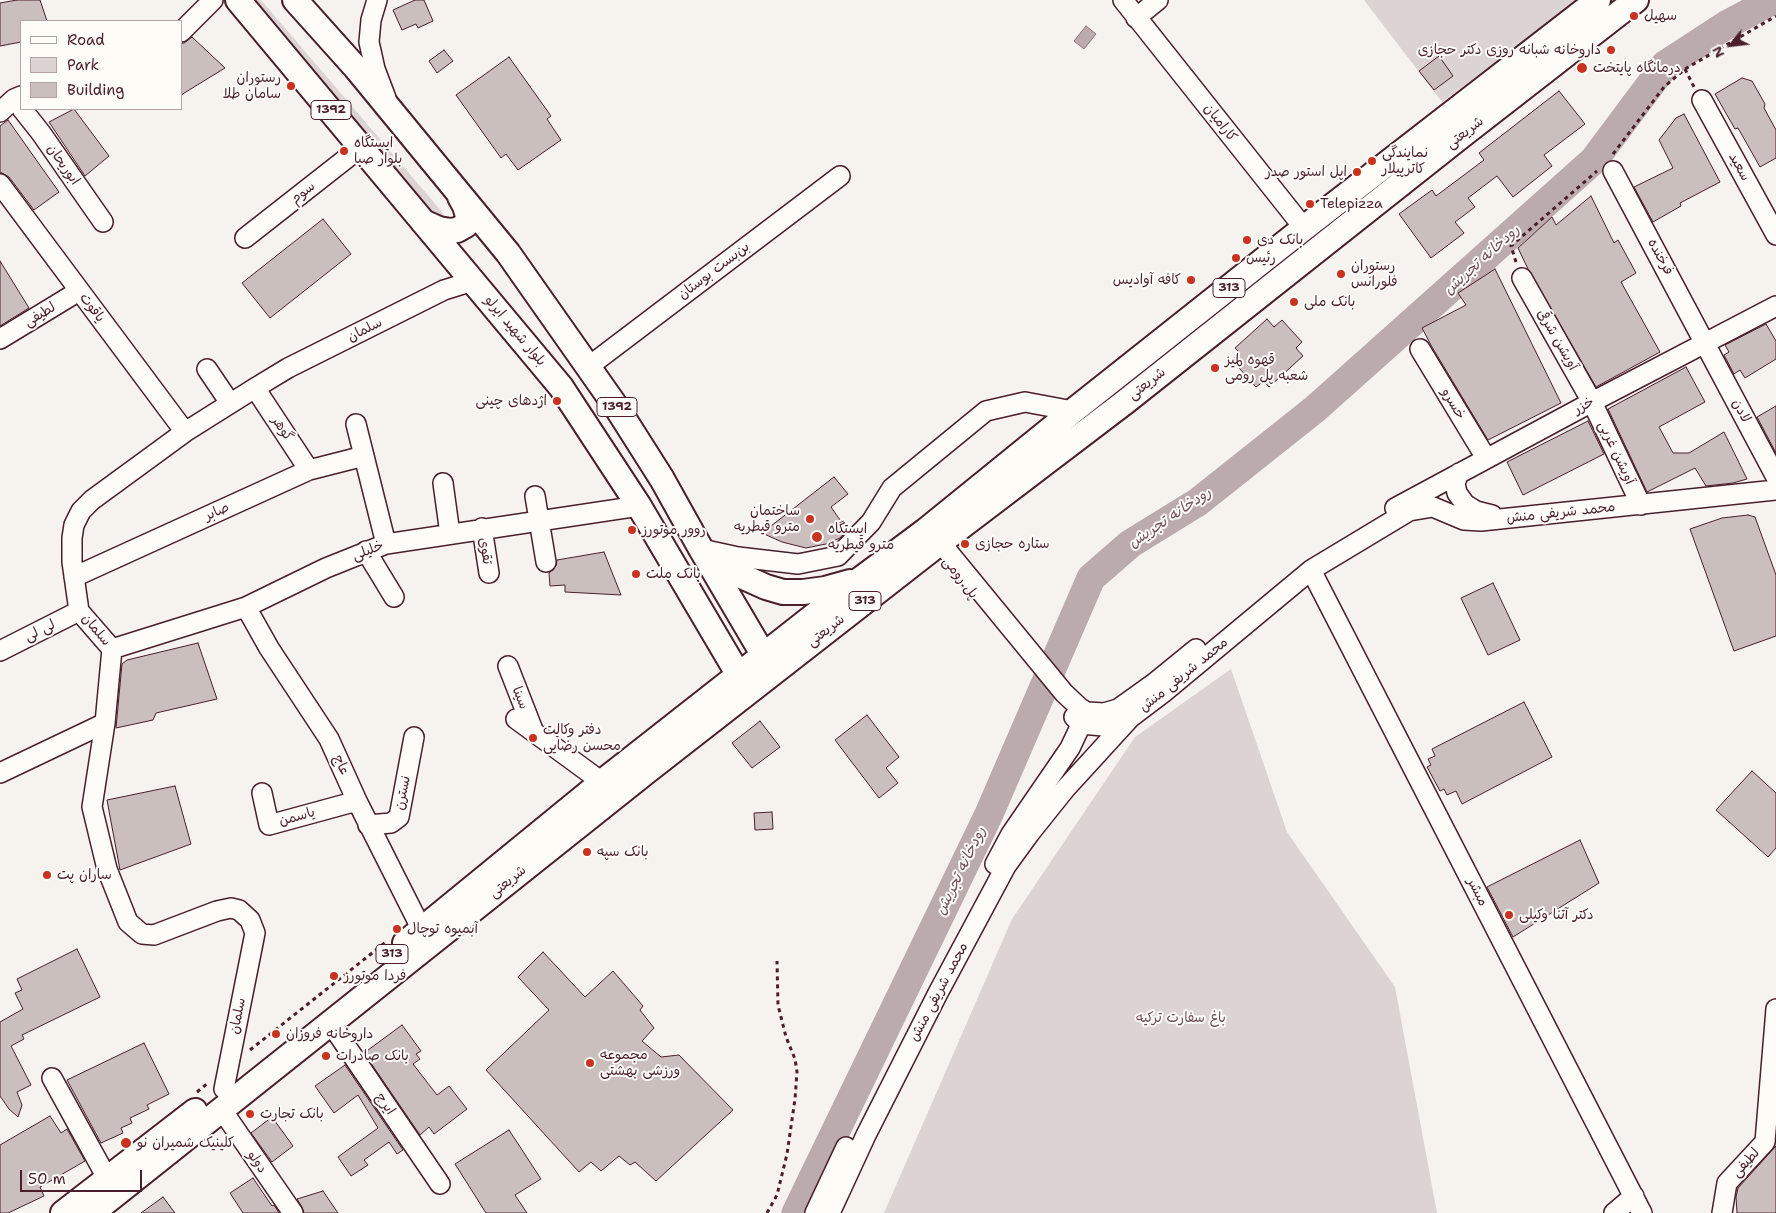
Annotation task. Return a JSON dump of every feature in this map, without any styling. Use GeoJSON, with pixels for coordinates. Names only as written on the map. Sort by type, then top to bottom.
{"type":"FeatureCollection","features":[{"type":"Feature","properties":{"kind":"main road","name":"بلوار شهید ایرلو"},"geometry":{"type":"LineString","coordinates":[[238,0],[561,387],[639,506],[746,683]]}},
{"type":"Feature","properties":{"kind":"main road","name":"1392"},"geometry":{"type":"LineString","coordinates":[[295,0],[390,109],[508,253],[617,408],[662,479],[701,549],[770,664]]}},
{"type":"Feature","properties":{"kind":"main road","name":"شریعتی"},"geometry":{"type":"LineString","coordinates":[[770,664],[862,578],[925,531],[1304,228],[1598,0]]}},
{"type":"Feature","properties":{"kind":"main road","name":"شریعتی"},"geometry":{"type":"LineString","coordinates":[[63,1213],[108,1178],[331,1024],[647,771],[770,664],[936,545],[1133,396],[1636,0]]}},
{"type":"Feature","properties":{"kind":"main road"},"geometry":{"type":"LineString","coordinates":[[423,222],[439,229],[450,231],[457,230],[466,225],[468,216],[457,191]]}},
{"type":"Feature","properties":{"kind":"main road"},"geometry":{"type":"LineString","coordinates":[[701,549],[737,574],[766,587],[783,592],[825,589],[862,578]]}},
{"type":"Feature","properties":{"kind":"main road","name":"شریعتی"},"geometry":{"type":"LineString","coordinates":[[92,1213],[422,930],[602,782],[746,683]]}},
{"type":"Feature","properties":{"kind":"street"},"geometry":{"type":"LineString","coordinates":[[182,31],[213,0]]}},
{"type":"Feature","properties":{"kind":"street"},"geometry":{"type":"LineString","coordinates":[[377,0],[371,20],[369,42],[375,69],[390,109]]}},
{"type":"Feature","properties":{"kind":"street","name":"کارامیان"},"geometry":{"type":"LineString","coordinates":[[1123,0],[1304,228]]}},
{"type":"Feature","properties":{"kind":"street"},"geometry":{"type":"LineString","coordinates":[[1136,18],[1158,0]]}},
{"type":"Feature","properties":{"kind":"street","name":"سعید"},"geometry":{"type":"LineString","coordinates":[[1702,100],[1776,235]]}},
{"type":"Feature","properties":{"kind":"street"},"geometry":{"type":"LineString","coordinates":[[0,112],[20,103]]}},
{"type":"Feature","properties":{"kind":"street","name":"ابوریحان"},"geometry":{"type":"LineString","coordinates":[[25,110],[103,222]]}},
{"type":"Feature","properties":{"kind":"street","name":"سوم"},"geometry":{"type":"LineString","coordinates":[[245,238],[362,147]]}},
{"type":"Feature","properties":{"kind":"street","name":"فرخنده"},"geometry":{"type":"LineString","coordinates":[[1608,166],[1706,344]]}},
{"type":"Feature","properties":{"kind":"street","name":"بن‌بست بوستان"},"geometry":{"type":"LineString","coordinates":[[588,367],[840,176]]}},
{"type":"Feature","properties":{"kind":"street","name":"یاقوت"},"geometry":{"type":"LineString","coordinates":[[0,184],[185,432]]}},
{"type":"Feature","properties":{"kind":"street","name":"آویشن شرقی"},"geometry":{"type":"LineString","coordinates":[[1522,278],[1592,402]]}},
{"type":"Feature","properties":{"kind":"street","name":"سلمان"},"geometry":{"type":"LineString","coordinates":[[223,1100],[255,932],[250,920],[239,910],[232,908],[217,911],[154,935],[142,934],[128,922],[107,870],[92,807],[105,723],[112,649],[79,611],[74,577],[72,538],[74,525],[81,511],[92,500],[185,432],[230,403],[288,368],[444,290],[473,281]]}},
{"type":"Feature","properties":{"kind":"street","name":"لطیفی"},"geometry":{"type":"LineString","coordinates":[[0,339],[79,291]]}},
{"type":"Feature","properties":{"kind":"street","name":"خزر"},"geometry":{"type":"LineString","coordinates":[[1394,509],[1486,458],[1776,306]]}},
{"type":"Feature","properties":{"kind":"street","name":"لادن"},"geometry":{"type":"LineString","coordinates":[[1706,344],[1776,477]]}},
{"type":"Feature","properties":{"kind":"street","name":"خسرو"},"geometry":{"type":"LineString","coordinates":[[1420,349],[1486,458]]}},
{"type":"Feature","properties":{"kind":"street"},"geometry":{"type":"LineString","coordinates":[[207,368],[230,403]]}},
{"type":"Feature","properties":{"kind":"street","name":"گوهر"},"geometry":{"type":"LineString","coordinates":[[255,388],[309,470]]}},
{"type":"Feature","properties":{"kind":"street"},"geometry":{"type":"LineString","coordinates":[[701,549],[738,557],[798,564],[838,556],[870,522],[892,488],[986,410],[1025,402],[1073,411]]}},
{"type":"Feature","properties":{"kind":"street","name":"آویشن غربی"},"geometry":{"type":"LineString","coordinates":[[1592,402],[1641,505]]}},
{"type":"Feature","properties":{"kind":"street"},"geometry":{"type":"LineString","coordinates":[[356,424],[386,544]]}},
{"type":"Feature","properties":{"kind":"street","name":"صابر"},"geometry":{"type":"LineString","coordinates":[[74,577],[309,470],[364,456]]}},
{"type":"Feature","properties":{"kind":"street"},"geometry":{"type":"LineString","coordinates":[[1459,473],[1455,483],[1457,494],[1465,504],[1476,511],[1486,514],[1519,518]]}},
{"type":"Feature","properties":{"kind":"street"},"geometry":{"type":"LineString","coordinates":[[443,483],[450,534]]}},
{"type":"Feature","properties":{"kind":"street","name":"محمد شریفی منش"},"geometry":{"type":"LineString","coordinates":[[1124,713],[1163,693],[1311,570],[1408,511],[1433,507],[1464,520],[1481,521],[1776,490]]}},
{"type":"Feature","properties":{"kind":"street"},"geometry":{"type":"LineString","coordinates":[[535,496],[546,562]]}},
{"type":"Feature","properties":{"kind":"street","name":"خلیلی"},"geometry":{"type":"LineString","coordinates":[[112,649],[246,607],[326,568],[386,544],[482,528],[639,506]]}},
{"type":"Feature","properties":{"kind":"street","name":"محمد شریفی منش"},"geometry":{"type":"LineString","coordinates":[[830,1213],[866,1135],[938,993],[1006,866],[1124,713],[1153,684],[1306,562],[1394,509]]}},
{"type":"Feature","properties":{"kind":"street","name":"تقوی"},"geometry":{"type":"LineString","coordinates":[[482,528],[489,573]]}},
{"type":"Feature","properties":{"kind":"street","name":"پل رومی"},"geometry":{"type":"LineString","coordinates":[[936,545],[1059,696],[1084,718]]}},
{"type":"Feature","properties":{"kind":"street"},"geometry":{"type":"LineString","coordinates":[[366,552],[394,597]]}},
{"type":"Feature","properties":{"kind":"street","name":"مبشر"},"geometry":{"type":"LineString","coordinates":[[1311,570],[1642,1213]]}},
{"type":"Feature","properties":{"kind":"street","name":"عاج"},"geometry":{"type":"LineString","coordinates":[[246,607],[269,648],[329,739],[368,825],[422,930]]}},
{"type":"Feature","properties":{"kind":"street","name":"لی لی"},"geometry":{"type":"LineString","coordinates":[[0,650],[79,611]]}},
{"type":"Feature","properties":{"kind":"street","name":"سینا"},"geometry":{"type":"LineString","coordinates":[[508,666],[533,730]]}},
{"type":"Feature","properties":{"kind":"street"},"geometry":{"type":"LineString","coordinates":[[1084,718],[1103,726],[1124,713]]}},
{"type":"Feature","properties":{"kind":"street","name":"محمد شریفی منش"},"geometry":{"type":"LineString","coordinates":[[815,1213],[856,1126],[932,978],[1011,834],[1070,748],[1084,718]]}},
{"type":"Feature","properties":{"kind":"street","name":"سینا"},"geometry":{"type":"LineString","coordinates":[[516,719],[602,782]]}},
{"type":"Feature","properties":{"kind":"street"},"geometry":{"type":"LineString","coordinates":[[0,773],[105,723]]}},
{"type":"Feature","properties":{"kind":"street","name":"نسترن"},"geometry":{"type":"LineString","coordinates":[[368,825],[391,823],[399,817],[414,737]]}},
{"type":"Feature","properties":{"kind":"street","name":"یاسمن"},"geometry":{"type":"LineString","coordinates":[[262,793],[269,825],[357,802]]}},
{"type":"Feature","properties":{"kind":"street"},"geometry":{"type":"LineString","coordinates":[[1770,1143],[1776,1009]]}},
{"type":"Feature","properties":{"kind":"street","name":"ایرج"},"geometry":{"type":"LineString","coordinates":[[331,1024],[440,1184]]}},
{"type":"Feature","properties":{"kind":"street"},"geometry":{"type":"LineString","coordinates":[[52,1078],[108,1178]]}},
{"type":"Feature","properties":{"kind":"street","name":"دولو"},"geometry":{"type":"LineString","coordinates":[[223,1100],[293,1213]]}},
{"type":"Feature","properties":{"kind":"street","name":"لطیفی"},"geometry":{"type":"LineString","coordinates":[[1722,1213],[1727,1183],[1770,1143]]}},
{"type":"Feature","properties":{"kind":"street"},"geometry":{"type":"LineString","coordinates":[[1614,1213],[1634,1196]]}},
{"type":"Feature","properties":{"kind":"path"},"geometry":{"type":"LineString","coordinates":[[1511,246],[1608,166],[1664,87],[1685,69],[1776,16]]}},
{"type":"Feature","properties":{"kind":"path"},"geometry":{"type":"LineString","coordinates":[[767,1213],[777,1195],[787,1154],[797,1072],[795,1059],[786,1037],[778,1005],[777,961]]}},
{"type":"Feature","properties":{"kind":"green space"},"geometry":{"type":"Polygon","coordinates":[[[249,0],[261,0],[432,200],[444,215],[439,224],[249,0]]]}},
{"type":"Feature","properties":{"kind":"green space"},"geometry":{"type":"Polygon","coordinates":[[[1364,0],[1578,0],[1442,102],[1364,0]]]}},
{"type":"Feature","properties":{"kind":"green space","name":"باغ سفارت ترکیه"},"geometry":{"type":"Polygon","coordinates":[[[1231,669],[1287,832],[1395,987],[1437,1213],[884,1213],[1012,919],[1135,737],[1231,669]]]}},
{"type":"Feature","properties":{"kind":"shaded area"},"geometry":{"type":"Polygon","coordinates":[[[1086,26],[1096,34],[1084,49],[1074,41],[1086,26]]]}},
{"type":"Feature","properties":{"kind":"building"},"geometry":{"type":"Polygon","coordinates":[[[17,0],[40,0],[47,20],[20,20],[20,42],[0,46],[0,3],[17,0]]]}},
{"type":"Feature","properties":{"kind":"building"},"geometry":{"type":"Polygon","coordinates":[[[415,0],[424,0],[433,21],[418,28],[416,24],[402,30],[393,10],[415,0]]]}},
{"type":"Feature","properties":{"kind":"building"},"geometry":{"type":"Polygon","coordinates":[[[192,37],[225,68],[182,94],[182,43],[192,37]]]}},
{"type":"Feature","properties":{"kind":"building"},"geometry":{"type":"Polygon","coordinates":[[[444,50],[453,61],[437,73],[429,61],[444,50]]]}},
{"type":"Feature","properties":{"kind":"building"},"geometry":{"type":"Polygon","coordinates":[[[1439,56],[1453,76],[1434,90],[1419,71],[1439,56]]]}},
{"type":"Feature","properties":{"kind":"building"},"geometry":{"type":"Polygon","coordinates":[[[509,57],[551,116],[547,119],[561,140],[518,170],[506,154],[501,158],[456,95],[509,57]]]}},
{"type":"Feature","properties":{"kind":"building"},"geometry":{"type":"Polygon","coordinates":[[[1742,78],[1752,81],[1765,104],[1764,108],[1776,130],[1776,158],[1760,167],[1738,128],[1735,129],[1715,94],[1742,78]]]}},
{"type":"Feature","properties":{"kind":"building"},"geometry":{"type":"Polygon","coordinates":[[[1559,91],[1585,124],[1544,155],[1552,166],[1513,197],[1497,176],[1468,198],[1475,207],[1455,222],[1464,233],[1431,258],[1399,214],[1432,190],[1436,196],[1484,160],[1479,153],[1559,91]]]}},
{"type":"Feature","properties":{"kind":"building"},"geometry":{"type":"Polygon","coordinates":[[[75,110],[109,156],[85,176],[49,122],[75,110]]]}},
{"type":"Feature","properties":{"kind":"building"},"geometry":{"type":"Polygon","coordinates":[[[1684,114],[1720,182],[1680,203],[1681,206],[1653,222],[1634,187],[1673,168],[1659,140],[1676,118],[1684,114]]]}},
{"type":"Feature","properties":{"kind":"building"},"geometry":{"type":"Polygon","coordinates":[[[8,120],[59,192],[34,210],[9,177],[0,172],[0,126],[8,120]]]}},
{"type":"Feature","properties":{"kind":"building"},"geometry":{"type":"Polygon","coordinates":[[[1591,196],[1614,243],[1618,240],[1636,273],[1621,282],[1660,352],[1596,387],[1528,269],[1518,248],[1552,217],[1556,225],[1591,196]]]}},
{"type":"Feature","properties":{"kind":"building"},"geometry":{"type":"Polygon","coordinates":[[[323,219],[351,254],[270,318],[242,283],[323,219]]]}},
{"type":"Feature","properties":{"kind":"building"},"geometry":{"type":"Polygon","coordinates":[[[0,261],[29,308],[0,326],[0,261]]]}},
{"type":"Feature","properties":{"kind":"building"},"geometry":{"type":"Polygon","coordinates":[[[1495,269],[1561,403],[1488,440],[1422,328],[1466,305],[1458,293],[1495,269]]]}},
{"type":"Feature","properties":{"kind":"building"},"geometry":{"type":"Polygon","coordinates":[[[1267,319],[1274,327],[1282,320],[1302,342],[1296,348],[1303,356],[1269,387],[1264,381],[1256,387],[1232,360],[1240,353],[1235,348],[1267,319]]]}},
{"type":"Feature","properties":{"kind":"building"},"geometry":{"type":"Polygon","coordinates":[[[1766,324],[1776,341],[1776,359],[1745,378],[1740,370],[1734,374],[1724,355],[1729,352],[1725,345],[1766,324]]]}},
{"type":"Feature","properties":{"kind":"building"},"geometry":{"type":"Polygon","coordinates":[[[1686,367],[1705,402],[1659,427],[1673,453],[1689,453],[1724,432],[1747,479],[1733,483],[1706,486],[1695,468],[1647,492],[1608,409],[1686,367]]]}},
{"type":"Feature","properties":{"kind":"building"},"geometry":{"type":"Polygon","coordinates":[[[1776,406],[1776,453],[1757,417],[1776,406]]]}},
{"type":"Feature","properties":{"kind":"building"},"geometry":{"type":"Polygon","coordinates":[[[1588,421],[1604,454],[1523,495],[1507,462],[1588,421]]]}},
{"type":"Feature","properties":{"kind":"building","name":"ساختمان مترو قیطریه"},"geometry":{"type":"Polygon","coordinates":[[[834,477],[848,494],[831,507],[847,530],[840,538],[826,544],[806,548],[782,542],[762,533],[834,477]]]}},
{"type":"Feature","properties":{"kind":"building"},"geometry":{"type":"Polygon","coordinates":[[[1748,515],[1755,517],[1776,575],[1776,636],[1734,651],[1690,529],[1722,518],[1748,515]]]}},
{"type":"Feature","properties":{"kind":"building"},"geometry":{"type":"Polygon","coordinates":[[[604,552],[621,595],[565,592],[565,585],[550,586],[549,573],[556,566],[557,560],[604,552]]]}},
{"type":"Feature","properties":{"kind":"building"},"geometry":{"type":"Polygon","coordinates":[[[1493,583],[1520,640],[1488,655],[1461,598],[1493,583]]]}},
{"type":"Feature","properties":{"kind":"building"},"geometry":{"type":"Polygon","coordinates":[[[198,643],[217,699],[156,713],[153,720],[116,728],[122,664],[127,660],[198,643]]]}},
{"type":"Feature","properties":{"kind":"building"},"geometry":{"type":"Polygon","coordinates":[[[1524,702],[1552,757],[1462,804],[1456,791],[1447,795],[1444,789],[1440,791],[1427,767],[1431,765],[1428,759],[1435,756],[1432,749],[1524,702]]]}},
{"type":"Feature","properties":{"kind":"building"},"geometry":{"type":"Polygon","coordinates":[[[867,715],[899,757],[886,768],[898,783],[879,798],[835,740],[867,715]]]}},
{"type":"Feature","properties":{"kind":"building"},"geometry":{"type":"Polygon","coordinates":[[[760,721],[780,747],[752,768],[732,743],[760,721]]]}},
{"type":"Feature","properties":{"kind":"building"},"geometry":{"type":"Polygon","coordinates":[[[1752,771],[1776,793],[1776,848],[1768,857],[1716,810],[1752,771]]]}},
{"type":"Feature","properties":{"kind":"building"},"geometry":{"type":"Polygon","coordinates":[[[175,786],[191,844],[120,870],[107,800],[175,786]]]}},
{"type":"Feature","properties":{"kind":"building"},"geometry":{"type":"Polygon","coordinates":[[[772,812],[773,829],[755,830],[754,813],[772,812]]]}},
{"type":"Feature","properties":{"kind":"building"},"geometry":{"type":"Polygon","coordinates":[[[1580,840],[1599,883],[1513,937],[1487,887],[1580,840]]]}},
{"type":"Feature","properties":{"kind":"building"},"geometry":{"type":"Polygon","coordinates":[[[77,949],[100,997],[22,1035],[24,1039],[11,1046],[31,1085],[17,1092],[22,1105],[18,1117],[9,1109],[0,1096],[0,1022],[23,1009],[15,993],[22,990],[17,979],[77,949]]]}},
{"type":"Feature","properties":{"kind":"building","name":"مجموعه ورزشی بهشتی"},"geometry":{"type":"Polygon","coordinates":[[[543,952],[585,997],[613,971],[643,1006],[640,1010],[654,1028],[642,1041],[661,1057],[679,1055],[733,1110],[656,1181],[635,1162],[630,1165],[619,1156],[601,1171],[591,1162],[579,1172],[486,1070],[549,1010],[518,977],[543,952]]]}},
{"type":"Feature","properties":{"kind":"building"},"geometry":{"type":"Polygon","coordinates":[[[402,1025],[421,1051],[416,1054],[420,1059],[413,1064],[437,1095],[449,1086],[467,1109],[434,1134],[429,1127],[420,1135],[364,1053],[402,1025]]]}},
{"type":"Feature","properties":{"kind":"building"},"geometry":{"type":"Polygon","coordinates":[[[144,1043],[169,1094],[147,1105],[149,1109],[130,1118],[132,1123],[121,1128],[123,1133],[101,1143],[67,1080],[144,1043]]]}},
{"type":"Feature","properties":{"kind":"building"},"geometry":{"type":"Polygon","coordinates":[[[345,1065],[403,1150],[397,1154],[389,1142],[364,1160],[368,1165],[351,1176],[338,1157],[378,1128],[358,1095],[334,1113],[315,1086],[345,1065]]]}},
{"type":"Feature","properties":{"kind":"building"},"geometry":{"type":"Polygon","coordinates":[[[50,1116],[61,1133],[67,1129],[85,1161],[40,1187],[44,1196],[8,1213],[0,1213],[0,1145],[50,1116]]]}},
{"type":"Feature","properties":{"kind":"building"},"geometry":{"type":"Polygon","coordinates":[[[272,1117],[293,1146],[272,1162],[251,1133],[272,1117]]]}},
{"type":"Feature","properties":{"kind":"building"},"geometry":{"type":"Polygon","coordinates":[[[509,1130],[541,1179],[515,1195],[527,1213],[486,1213],[455,1164],[509,1130]]]}},
{"type":"Feature","properties":{"kind":"building"},"geometry":{"type":"Polygon","coordinates":[[[1776,1146],[1776,1213],[1737,1213],[1736,1197],[1738,1188],[1776,1146]]]}},
{"type":"Feature","properties":{"kind":"building"},"geometry":{"type":"Polygon","coordinates":[[[253,1178],[279,1213],[243,1213],[230,1193],[253,1178]]]}},
{"type":"Feature","properties":{"kind":"building"},"geometry":{"type":"Polygon","coordinates":[[[323,1191],[338,1213],[304,1213],[297,1199],[323,1191]]]}},
{"type":"Feature","properties":{"kind":"building"},"geometry":{"type":"Polygon","coordinates":[[[163,1197],[175,1213],[141,1213],[163,1197]]]}},
{"type":"Feature","properties":{"kind":"waterway","name":"رودخانه تجریش"},"geometry":{"type":"LineString","coordinates":[[796,1213],[989,814],[1091,578],[1130,544],[1198,502],[1315,409],[1594,160],[1665,65],[1728,24],[1773,0]]}},
{"type":"Feature","properties":{"kind":"place","name":"سهیل"},"geometry":{"type":"Point","coordinates":[1634,16]}},
{"type":"Feature","properties":{"kind":"place","name":"داروخانه شبانه روزی دکتر حجازی"},"geometry":{"type":"Point","coordinates":[1611,50]}},
{"type":"Feature","properties":{"kind":"place","name":"درمانگاه پایتخت"},"geometry":{"type":"Point","coordinates":[1582,68]}},
{"type":"Feature","properties":{"kind":"place","name":"رستوران سامان طلا"},"geometry":{"type":"Point","coordinates":[291,86]}},
{"type":"Feature","properties":{"kind":"place","name":"ایستگاه بلوار صبا"},"geometry":{"type":"Point","coordinates":[344,151]}},
{"type":"Feature","properties":{"kind":"place","name":"نمایندگی کاترپیلار"},"geometry":{"type":"Point","coordinates":[1372,161]}},
{"type":"Feature","properties":{"kind":"place","name":"اپل استور صدر"},"geometry":{"type":"Point","coordinates":[1357,172]}},
{"type":"Feature","properties":{"kind":"place","name":"Telepizza"},"geometry":{"type":"Point","coordinates":[1310,204]}},
{"type":"Feature","properties":{"kind":"place","name":"بانک دی"},"geometry":{"type":"Point","coordinates":[1247,240]}},
{"type":"Feature","properties":{"kind":"place","name":"رئیس"},"geometry":{"type":"Point","coordinates":[1236,258]}},
{"type":"Feature","properties":{"kind":"place","name":"رستوران فلورانس"},"geometry":{"type":"Point","coordinates":[1341,274]}},
{"type":"Feature","properties":{"kind":"place","name":"کافه آوادیس"},"geometry":{"type":"Point","coordinates":[1191,280]}},
{"type":"Feature","properties":{"kind":"place","name":"بانک ملی"},"geometry":{"type":"Point","coordinates":[1294,302]}},
{"type":"Feature","properties":{"kind":"place","name":"قهوه لمیز شعبه پل رومی"},"geometry":{"type":"Point","coordinates":[1215,368]}},
{"type":"Feature","properties":{"kind":"place","name":"اژدهای چینی"},"geometry":{"type":"Point","coordinates":[557,401]}},
{"type":"Feature","properties":{"kind":"place","name":"ساختمان مترو قیطریه"},"geometry":{"type":"Point","coordinates":[810,519]}},
{"type":"Feature","properties":{"kind":"place","name":"روور موتورز"},"geometry":{"type":"Point","coordinates":[632,530]}},
{"type":"Feature","properties":{"kind":"place","name":"ایستگاه مترو قیطریه"},"geometry":{"type":"Point","coordinates":[817,537]}},
{"type":"Feature","properties":{"kind":"place","name":"ستاره حجازی"},"geometry":{"type":"Point","coordinates":[965,544]}},
{"type":"Feature","properties":{"kind":"place","name":"بانک ملت"},"geometry":{"type":"Point","coordinates":[636,574]}},
{"type":"Feature","properties":{"kind":"place","name":"دفتر وکالت محسن رضایی"},"geometry":{"type":"Point","coordinates":[533,738]}},
{"type":"Feature","properties":{"kind":"place","name":"بانک سپه"},"geometry":{"type":"Point","coordinates":[587,852]}},
{"type":"Feature","properties":{"kind":"place","name":"ساران پت"},"geometry":{"type":"Point","coordinates":[47,875]}},
{"type":"Feature","properties":{"kind":"place","name":"دکتر آتنا وکیلی"},"geometry":{"type":"Point","coordinates":[1509,915]}},
{"type":"Feature","properties":{"kind":"place","name":"آبمیوه توچال"},"geometry":{"type":"Point","coordinates":[397,929]}},
{"type":"Feature","properties":{"kind":"place","name":"فردا موتورز"},"geometry":{"type":"Point","coordinates":[334,976]}},
{"type":"Feature","properties":{"kind":"place","name":"داروخانه فروزان"},"geometry":{"type":"Point","coordinates":[276,1034]}},
{"type":"Feature","properties":{"kind":"place","name":"بانک صادرات"},"geometry":{"type":"Point","coordinates":[326,1056]}},
{"type":"Feature","properties":{"kind":"place","name":"مجموعه ورزشی بهشتی"},"geometry":{"type":"Point","coordinates":[590,1063]}},
{"type":"Feature","properties":{"kind":"place","name":"بانک تجارت"},"geometry":{"type":"Point","coordinates":[250,1114]}},
{"type":"Feature","properties":{"kind":"place","name":"کلینیک شمیران نو"},"geometry":{"type":"Point","coordinates":[126,1143]}}]}
